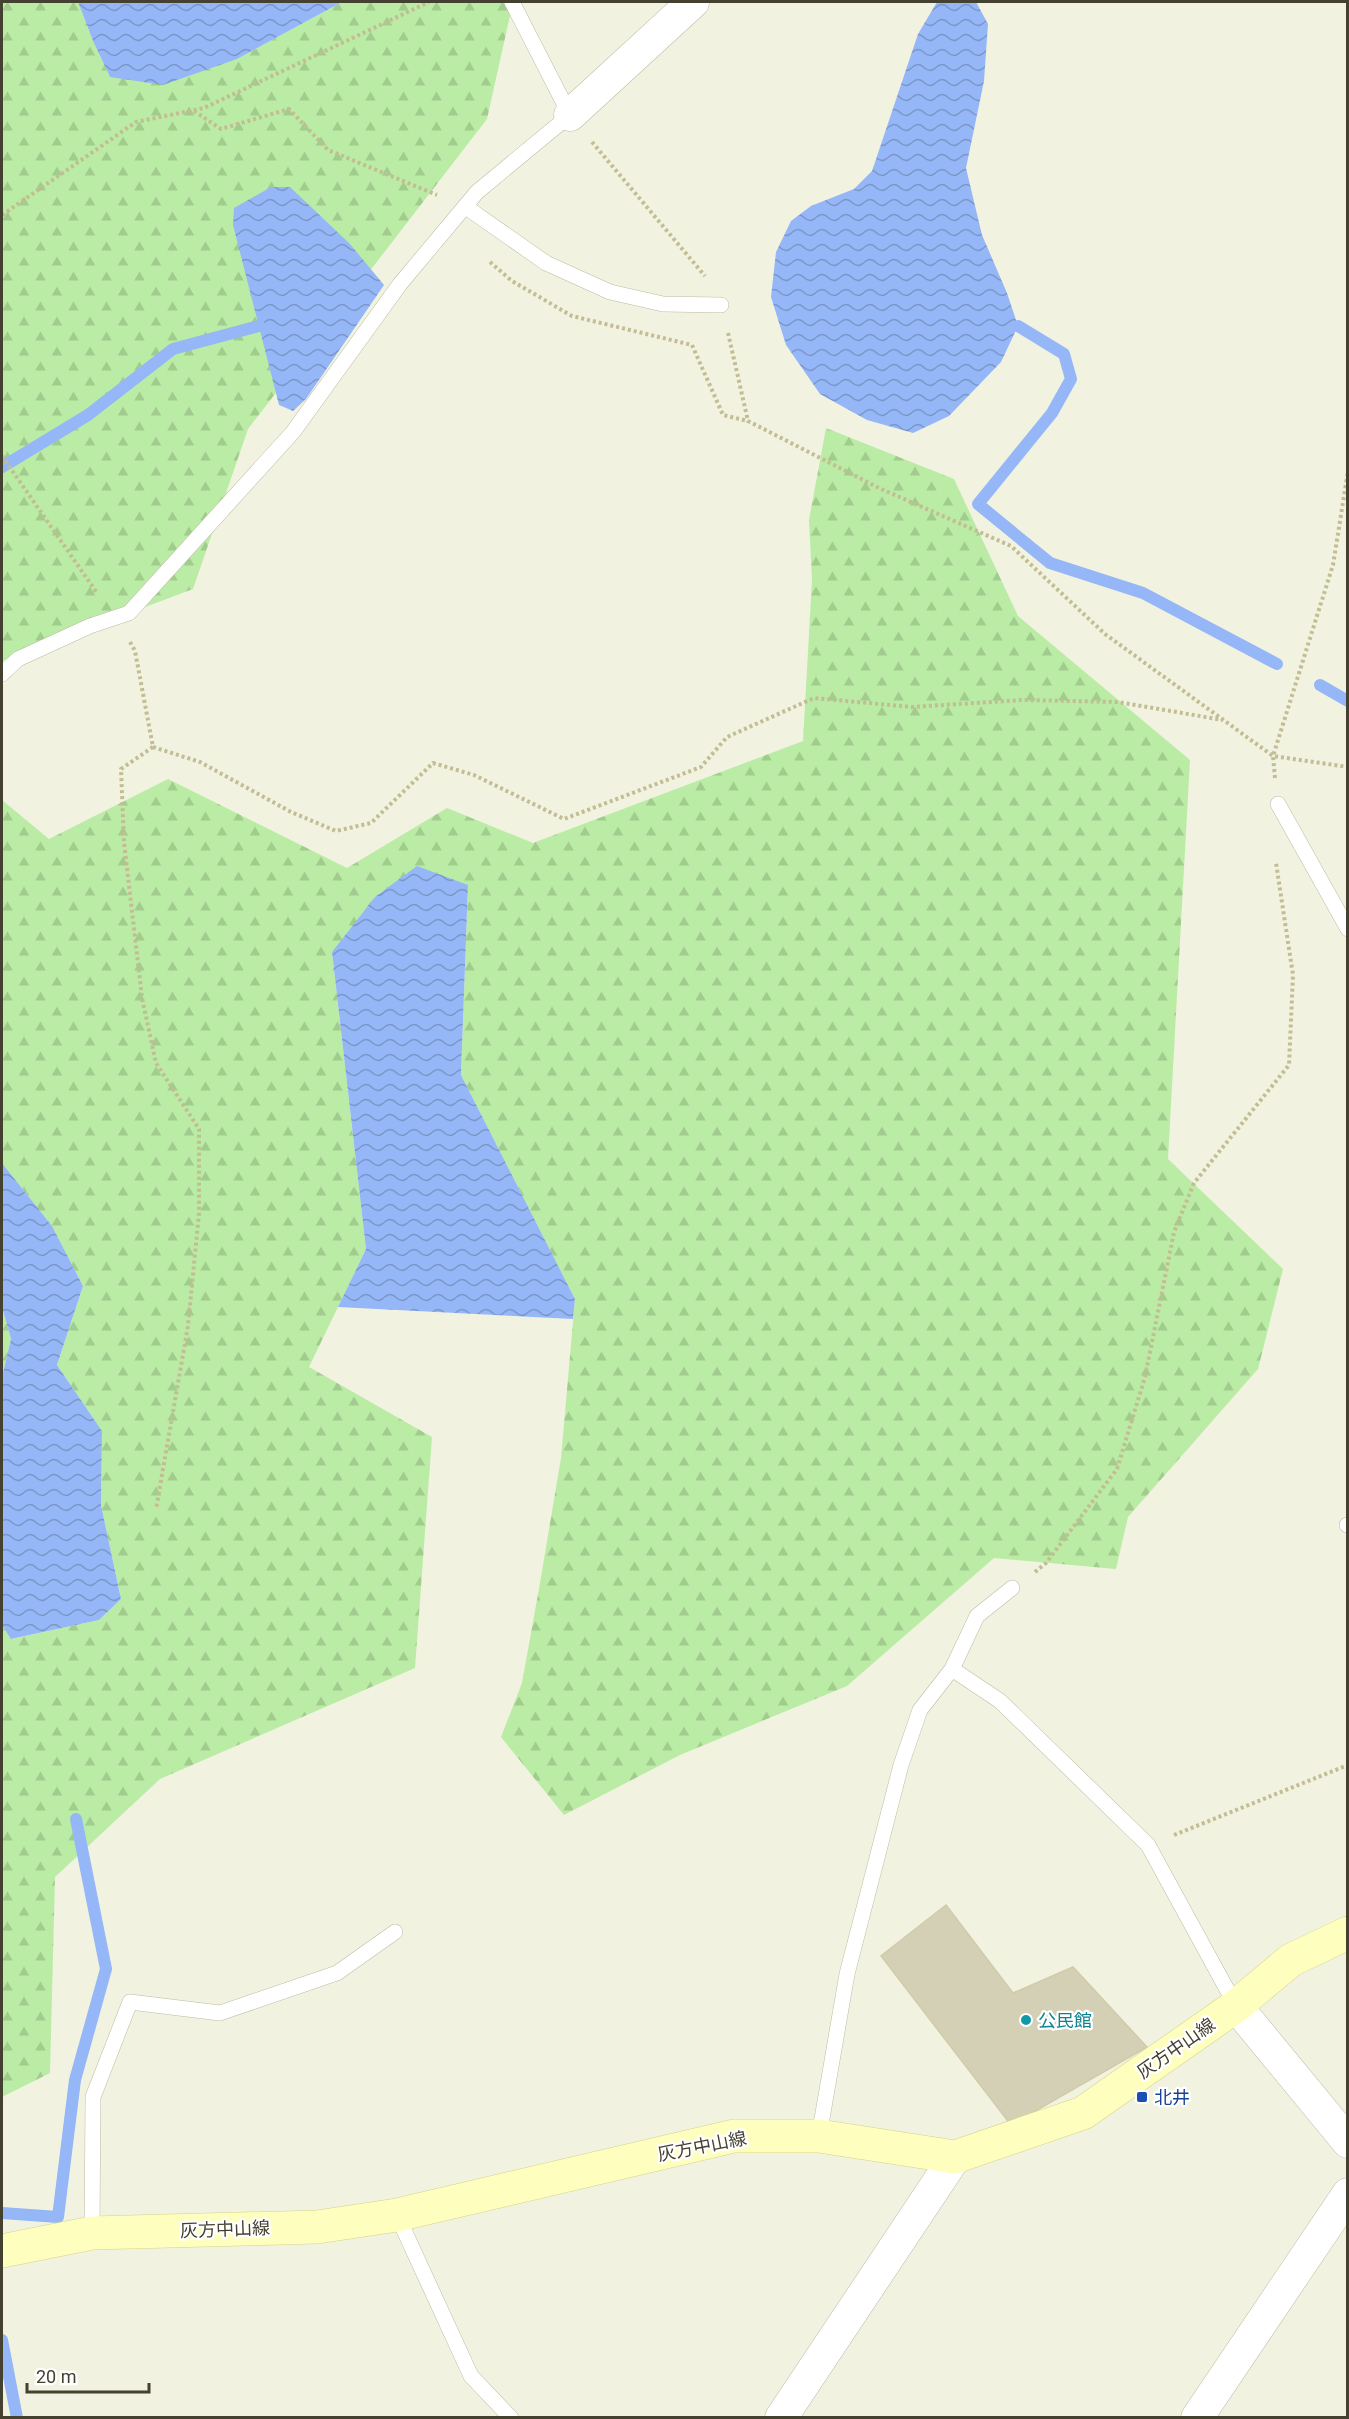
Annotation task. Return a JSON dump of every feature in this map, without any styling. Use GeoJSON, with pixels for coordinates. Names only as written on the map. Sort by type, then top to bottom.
{"type":"FeatureCollection","features":[{"type":"Feature","properties":{"kind":"main road","name":"灰方中山線"},"geometry":{"type":"LineString","coordinates":[[2,2251],[92,2233],[317,2227],[398,2214],[734,2136],[819,2136],[955,2157],[1083,2112],[1236,2006],[1291,1960],[1347,1933]]}},
{"type":"Feature","properties":{"kind":"street"},"geometry":{"type":"LineString","coordinates":[[570,115],[693,2]]}},
{"type":"Feature","properties":{"kind":"street"},"geometry":{"type":"LineString","coordinates":[[1236,2006],[1347,2142]]}},
{"type":"Feature","properties":{"kind":"street"},"geometry":{"type":"LineString","coordinates":[[782,2418],[955,2157]]}},
{"type":"Feature","properties":{"kind":"street"},"geometry":{"type":"LineString","coordinates":[[1197,2418],[1347,2194]]}},
{"type":"Feature","properties":{"kind":"lane"},"geometry":{"type":"LineString","coordinates":[[2,674],[18,659],[90,626],[129,613],[293,432],[400,284],[477,192],[570,115],[512,2]]}},
{"type":"Feature","properties":{"kind":"lane"},"geometry":{"type":"LineString","coordinates":[[466,207],[546,263],[610,292],[663,304],[721,305]]}},
{"type":"Feature","properties":{"kind":"lane"},"geometry":{"type":"LineString","coordinates":[[1278,804],[1347,929]]}},
{"type":"Feature","properties":{"kind":"lane"},"geometry":{"type":"LineString","coordinates":[[819,2136],[847,1974],[901,1765],[920,1710],[952,1669],[977,1616],[1012,1588]]}},
{"type":"Feature","properties":{"kind":"lane"},"geometry":{"type":"LineString","coordinates":[[952,1669],[1000,1701],[1148,1845],[1236,2006]]}},
{"type":"Feature","properties":{"kind":"lane"},"geometry":{"type":"LineString","coordinates":[[92,2233],[93,2097],[130,2002],[220,2013],[337,1973],[394,1932]]}},
{"type":"Feature","properties":{"kind":"lane"},"geometry":{"type":"LineString","coordinates":[[398,2214],[471,2376],[511,2418]]}},
{"type":"Feature","properties":{"kind":"path"},"geometry":{"type":"LineString","coordinates":[[2,215],[136,122],[204,108],[429,2]]}},
{"type":"Feature","properties":{"kind":"path"},"geometry":{"type":"LineString","coordinates":[[194,111],[221,129],[289,110],[328,150],[466,207]]}},
{"type":"Feature","properties":{"kind":"path"},"geometry":{"type":"LineString","coordinates":[[570,115],[703,273],[721,305],[748,421]]}},
{"type":"Feature","properties":{"kind":"path"},"geometry":{"type":"LineString","coordinates":[[449,226],[512,281],[572,316],[692,345],[723,415],[748,421],[879,488],[1011,546],[1105,634],[1273,756],[1347,767]]}},
{"type":"Feature","properties":{"kind":"path"},"geometry":{"type":"LineString","coordinates":[[2,456],[115,618],[135,651],[153,747]]}},
{"type":"Feature","properties":{"kind":"path"},"geometry":{"type":"LineString","coordinates":[[1278,804],[1273,756],[1333,565],[1347,471]]}},
{"type":"Feature","properties":{"kind":"path"},"geometry":{"type":"LineString","coordinates":[[153,747],[200,762],[291,812],[336,831],[371,823],[433,763],[474,775],[564,819],[702,767],[727,737],[814,698],[912,707],[1023,700],[1118,702],[1223,720]]}},
{"type":"Feature","properties":{"kind":"path"},"geometry":{"type":"LineString","coordinates":[[153,747],[121,769],[124,842],[140,987],[156,1062],[199,1130],[199,1213],[188,1326],[156,1509]]}},
{"type":"Feature","properties":{"kind":"path"},"geometry":{"type":"LineString","coordinates":[[1012,1588],[1046,1563],[1117,1469],[1145,1377],[1174,1232],[1194,1184],[1289,1065],[1293,975],[1276,860]]}},
{"type":"Feature","properties":{"kind":"path"},"geometry":{"type":"LineString","coordinates":[[1148,1845],[1347,1765]]}},
{"type":"Feature","properties":{"kind":"green space"},"geometry":{"type":"Polygon","coordinates":[[[2,2],[78,2],[110,77],[237,59],[342,2],[513,2],[487,119],[248,429],[193,589],[2,661],[2,2]]]}},
{"type":"Feature","properties":{"kind":"green space"},"geometry":{"type":"Polygon","coordinates":[[[826,428],[954,479],[1018,616],[1190,760],[1168,1159],[1283,1269],[1258,1369],[1128,1517],[1116,1569],[994,1558],[847,1686],[680,1755],[564,1815],[501,1737],[522,1683],[540,1583],[561,1458],[575,1299],[461,1075],[468,886],[332,952],[366,1249],[309,1367],[432,1437],[415,1668],[160,1779],[55,1877],[50,2073],[2,2097],[2,1625],[12,1639],[99,1620],[121,1599],[101,1505],[102,1431],[57,1365],[83,1286],[52,1226],[2,1163],[2,800],[49,839],[168,779],[347,868],[447,808],[533,843],[803,741],[812,580],[809,520],[826,428]]]}},
{"type":"Feature","properties":{"kind":"green space"},"geometry":{"type":"Polygon","coordinates":[[[2,1307],[11,1339],[2,1377],[2,1307]]]}},
{"type":"Feature","properties":{"kind":"water"},"geometry":{"type":"Polygon","coordinates":[[[78,2],[342,2],[237,59],[163,85],[110,77],[78,2]]]}},
{"type":"Feature","properties":{"kind":"water"},"geometry":{"type":"Polygon","coordinates":[[[937,2],[976,2],[988,24],[984,81],[966,168],[982,235],[1007,293],[1018,326],[1001,362],[949,416],[913,433],[867,420],[820,394],[786,345],[771,297],[776,252],[791,221],[811,206],[854,189],[872,171],[918,34],[937,2]]]}},
{"type":"Feature","properties":{"kind":"water"},"geometry":{"type":"Polygon","coordinates":[[[271,187],[290,187],[350,244],[384,285],[306,399],[293,411],[279,405],[233,225],[234,208],[271,187]]]}},
{"type":"Feature","properties":{"kind":"water"},"geometry":{"type":"Polygon","coordinates":[[[417,866],[468,885],[461,1075],[575,1299],[573,1319],[338,1307],[366,1249],[332,952],[375,897],[417,866]]]}},
{"type":"Feature","properties":{"kind":"water"},"geometry":{"type":"Polygon","coordinates":[[[2,1163],[52,1226],[83,1286],[57,1365],[102,1431],[101,1505],[121,1599],[99,1620],[11,1639],[2,1625],[2,1377],[11,1339],[2,1307],[2,1163]]]}},
{"type":"Feature","properties":{"kind":"building","name":"公民館"},"geometry":{"type":"Polygon","coordinates":[[[946,1905],[1013,1993],[1073,1967],[1147,2047],[1011,2125],[881,1956],[946,1905]]]}},
{"type":"Feature","properties":{"kind":"waterway"},"geometry":{"type":"LineString","coordinates":[[2,467],[88,415],[173,349],[259,326]]}},
{"type":"Feature","properties":{"kind":"waterway"},"geometry":{"type":"LineString","coordinates":[[1018,326],[1064,354],[1071,379],[1052,413],[978,504],[1050,563],[1143,593],[1277,664]]}},
{"type":"Feature","properties":{"kind":"waterway"},"geometry":{"type":"LineString","coordinates":[[1320,685],[1348,701]]}},
{"type":"Feature","properties":{"kind":"waterway"},"geometry":{"type":"LineString","coordinates":[[2,2213],[58,2217],[75,2080],[106,1969],[76,1819]]}},
{"type":"Feature","properties":{"kind":"waterway"},"geometry":{"type":"LineString","coordinates":[[2,2340],[17,2418]]}},
{"type":"Feature","properties":{"kind":"place","name":"公民館"},"geometry":{"type":"Point","coordinates":[1026,2020]}},
{"type":"Feature","properties":{"kind":"place","name":"北井"},"geometry":{"type":"Point","coordinates":[1142,2097]}}]}
